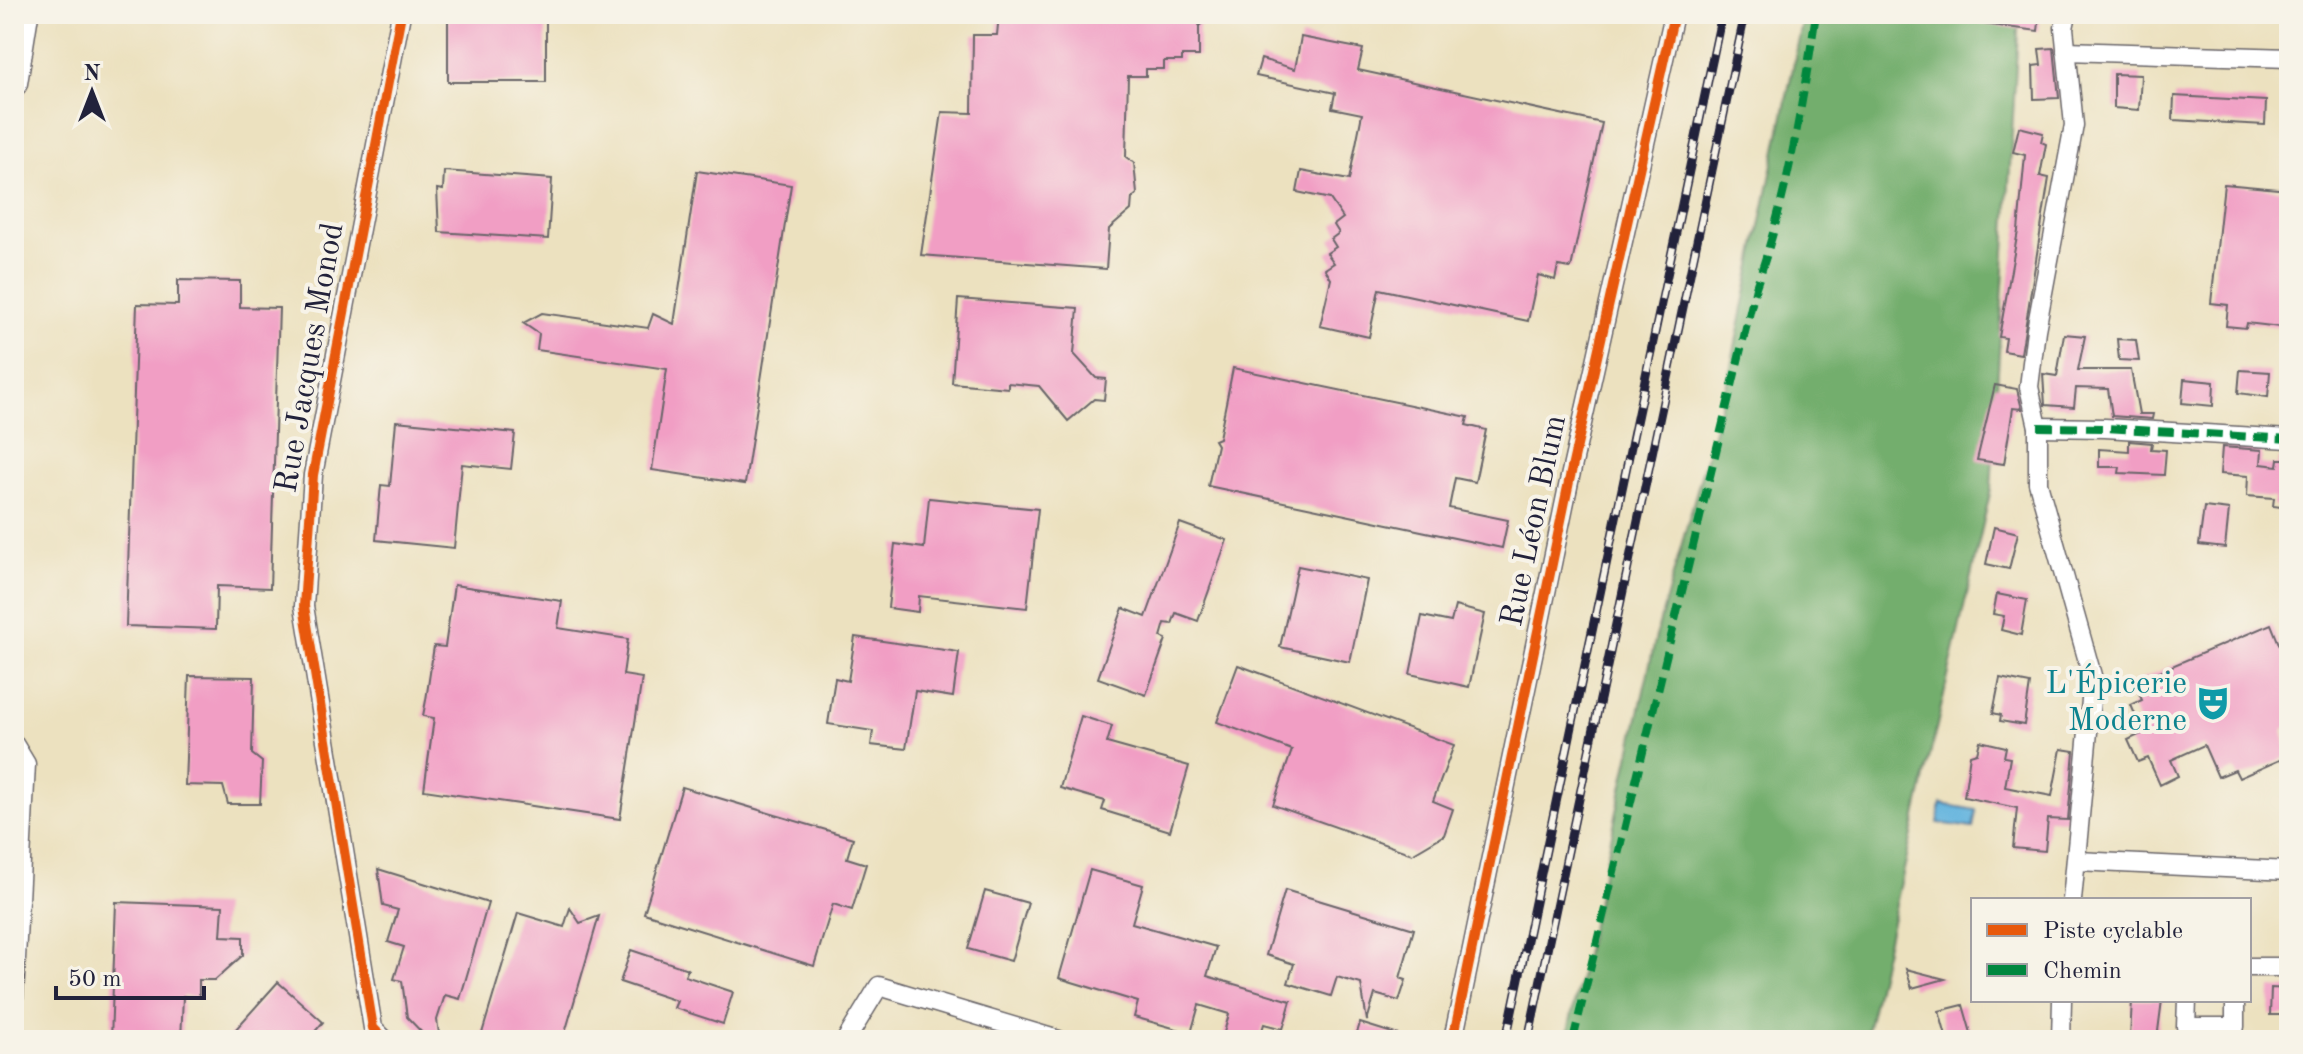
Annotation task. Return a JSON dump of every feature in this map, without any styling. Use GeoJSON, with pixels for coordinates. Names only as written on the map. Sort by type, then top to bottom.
{"type":"FeatureCollection","features":[{"type":"Feature","properties":{"kind":"main road"},"geometry":{"type":"LineString","coordinates":[[14,83],[25,14]]}},
{"type":"Feature","properties":{"kind":"street","name":"Rue Jacques Monod"},"geometry":{"type":"LineString","coordinates":[[385,1040],[373,1028],[304,606],[313,475],[401,14]]}},
{"type":"Feature","properties":{"kind":"street","name":"Rue Léon Blum"},"geometry":{"type":"LineString","coordinates":[[1453,1040],[1570,477],[1674,14]]}},
{"type":"Feature","properties":{"kind":"street"},"geometry":{"type":"LineString","coordinates":[[2067,14],[2064,28],[2074,125],[2029,387],[2038,427],[2038,483],[2093,679],[2072,898]]}},
{"type":"Feature","properties":{"kind":"street"},"geometry":{"type":"LineString","coordinates":[[2066,51],[2289,58]]}},
{"type":"Feature","properties":{"kind":"street"},"geometry":{"type":"LineString","coordinates":[[2038,427],[2289,439]]}},
{"type":"Feature","properties":{"kind":"street"},"geometry":{"type":"LineString","coordinates":[[14,744],[23,754],[26,773],[14,997]]}},
{"type":"Feature","properties":{"kind":"street"},"geometry":{"type":"LineString","coordinates":[[2077,861],[2289,871]]}},
{"type":"Feature","properties":{"kind":"street"},"geometry":{"type":"LineString","coordinates":[[2251,967],[2289,967]]}},
{"type":"Feature","properties":{"kind":"street"},"geometry":{"type":"LineString","coordinates":[[846,1040],[879,986],[1059,1040]]}},
{"type":"Feature","properties":{"kind":"street"},"geometry":{"type":"LineString","coordinates":[[2061,1040],[2062,1002]]}},
{"type":"Feature","properties":{"kind":"street"},"geometry":{"type":"LineString","coordinates":[[2187,1002],[2186,1027],[2235,1027],[2235,1002]]}},
{"type":"Feature","properties":{"kind":"green space"},"geometry":{"type":"Polygon","coordinates":[[[1804,14],[2019,14],[1991,489],[1865,1040],[1566,1040],[1657,632],[1729,376],[1804,14]]]}},
{"type":"Feature","properties":{"kind":"water"},"geometry":{"type":"Polygon","coordinates":[[[1941,804],[1976,810],[1973,828],[1938,823],[1941,804]]]}},
{"type":"Feature","properties":{"kind":"building"},"geometry":{"type":"Polygon","coordinates":[[[448,14],[546,14],[546,82],[448,82],[448,14]]]}},
{"type":"Feature","properties":{"kind":"building"},"geometry":{"type":"Polygon","coordinates":[[[999,14],[1212,14],[1199,26],[1199,56],[1182,56],[1182,61],[1164,61],[1164,69],[1146,69],[1146,76],[1128,76],[1126,157],[1134,163],[1137,194],[1132,198],[1131,210],[1109,229],[1106,269],[921,255],[942,112],[972,113],[973,35],[997,35],[999,14]]]}},
{"type":"Feature","properties":{"kind":"building"},"geometry":{"type":"Polygon","coordinates":[[[1983,14],[2040,14],[2038,31],[1982,24],[1983,14]]]}},
{"type":"Feature","properties":{"kind":"building"},"geometry":{"type":"Polygon","coordinates":[[[1301,37],[1363,49],[1358,70],[1602,123],[1571,268],[1558,266],[1555,280],[1538,275],[1528,321],[1379,289],[1369,337],[1320,326],[1331,279],[1325,269],[1334,263],[1327,253],[1336,247],[1331,239],[1339,233],[1334,225],[1343,218],[1330,199],[1297,192],[1301,171],[1349,180],[1362,114],[1332,108],[1335,93],[1256,76],[1261,59],[1295,69],[1301,37]]]}},
{"type":"Feature","properties":{"kind":"building"},"geometry":{"type":"Polygon","coordinates":[[[2054,48],[2059,98],[2034,99],[2033,66],[2041,65],[2039,49],[2054,48]]]}},
{"type":"Feature","properties":{"kind":"building"},"geometry":{"type":"Polygon","coordinates":[[[2114,74],[2141,75],[2139,110],[2114,108],[2114,74]]]}},
{"type":"Feature","properties":{"kind":"building"},"geometry":{"type":"Polygon","coordinates":[[[2174,96],[2266,101],[2265,125],[2173,120],[2174,96]]]}},
{"type":"Feature","properties":{"kind":"building"},"geometry":{"type":"Polygon","coordinates":[[[2019,127],[2043,133],[2041,142],[2046,144],[2040,176],[2049,178],[2021,354],[2004,351],[2006,338],[1999,337],[2018,231],[2025,155],[2013,152],[2019,127]]]}},
{"type":"Feature","properties":{"kind":"building"},"geometry":{"type":"Polygon","coordinates":[[[444,171],[552,179],[548,239],[439,232],[437,189],[443,190],[444,171]]]}},
{"type":"Feature","properties":{"kind":"building"},"geometry":{"type":"Polygon","coordinates":[[[697,171],[791,185],[745,484],[652,470],[667,369],[537,350],[539,334],[523,323],[542,313],[648,328],[653,314],[674,324],[697,171]]]}},
{"type":"Feature","properties":{"kind":"building"},"geometry":{"type":"Polygon","coordinates":[[[2224,184],[2289,190],[2289,328],[2247,323],[2246,328],[2226,326],[2228,305],[2211,303],[2224,184]]]}},
{"type":"Feature","properties":{"kind":"building"},"geometry":{"type":"Polygon","coordinates":[[[178,280],[240,281],[240,307],[279,308],[270,588],[217,586],[216,629],[126,626],[137,304],[178,305],[178,280]]]}},
{"type":"Feature","properties":{"kind":"building"},"geometry":{"type":"Polygon","coordinates":[[[958,299],[1078,308],[1074,354],[1096,378],[1106,379],[1104,400],[1094,399],[1068,421],[1039,386],[1008,383],[1008,388],[952,383],[958,299]]]}},
{"type":"Feature","properties":{"kind":"building"},"geometry":{"type":"Polygon","coordinates":[[[2064,334],[2085,336],[2078,370],[2131,370],[2139,414],[2153,414],[2152,419],[2112,416],[2108,389],[2076,388],[2074,407],[2045,405],[2043,374],[2057,376],[2064,334]]]}},
{"type":"Feature","properties":{"kind":"building"},"geometry":{"type":"Polygon","coordinates":[[[2117,339],[2136,340],[2139,361],[2119,360],[2117,339]]]}},
{"type":"Feature","properties":{"kind":"building"},"geometry":{"type":"Polygon","coordinates":[[[1233,368],[1468,417],[1466,425],[1486,430],[1475,482],[1455,478],[1449,508],[1508,520],[1502,548],[1208,486],[1217,445],[1214,440],[1219,438],[1233,368]]]}},
{"type":"Feature","properties":{"kind":"building"},"geometry":{"type":"Polygon","coordinates":[[[2240,370],[2270,372],[2268,397],[2238,393],[2240,370]]]}},
{"type":"Feature","properties":{"kind":"building"},"geometry":{"type":"Polygon","coordinates":[[[2184,379],[2214,382],[2213,406],[2182,403],[2184,379]]]}},
{"type":"Feature","properties":{"kind":"building"},"geometry":{"type":"Polygon","coordinates":[[[1995,385],[2017,389],[2022,409],[2013,408],[2004,464],[1977,460],[1995,385]]]}},
{"type":"Feature","properties":{"kind":"building"},"geometry":{"type":"Polygon","coordinates":[[[396,421],[515,433],[511,469],[462,464],[454,548],[376,540],[381,485],[390,486],[396,421]]]}},
{"type":"Feature","properties":{"kind":"building"},"geometry":{"type":"Polygon","coordinates":[[[2129,441],[2152,443],[2151,449],[2166,450],[2164,475],[2119,473],[2120,467],[2099,467],[2099,449],[2129,451],[2129,441]]]}},
{"type":"Feature","properties":{"kind":"building"},"geometry":{"type":"Polygon","coordinates":[[[2222,447],[2262,450],[2261,464],[2278,466],[2279,459],[2289,459],[2289,508],[2273,506],[2274,498],[2247,496],[2248,476],[2220,474],[2222,447]]]}},
{"type":"Feature","properties":{"kind":"building"},"geometry":{"type":"Polygon","coordinates":[[[929,498],[1038,509],[1027,608],[919,596],[918,612],[888,608],[895,544],[924,548],[929,498]]]}},
{"type":"Feature","properties":{"kind":"building"},"geometry":{"type":"Polygon","coordinates":[[[2204,507],[2229,510],[2225,548],[2199,545],[2204,507]]]}},
{"type":"Feature","properties":{"kind":"building"},"geometry":{"type":"Polygon","coordinates":[[[1180,523],[1227,540],[1198,621],[1176,613],[1172,624],[1165,623],[1161,637],[1166,639],[1146,695],[1098,678],[1123,608],[1146,617],[1180,523]]]}},
{"type":"Feature","properties":{"kind":"building"},"geometry":{"type":"Polygon","coordinates":[[[1994,527],[2018,533],[2009,569],[1986,564],[1994,527]]]}},
{"type":"Feature","properties":{"kind":"building"},"geometry":{"type":"Polygon","coordinates":[[[1298,566],[1367,580],[1350,662],[1280,647],[1298,566]]]}},
{"type":"Feature","properties":{"kind":"building"},"geometry":{"type":"Polygon","coordinates":[[[454,585],[562,601],[558,628],[628,639],[623,675],[642,678],[620,819],[424,790],[434,718],[423,716],[434,646],[445,647],[454,585]]]}},
{"type":"Feature","properties":{"kind":"building"},"geometry":{"type":"Polygon","coordinates":[[[1997,594],[2027,600],[2021,635],[2001,630],[2004,616],[1993,614],[1997,594]]]}},
{"type":"Feature","properties":{"kind":"building"},"geometry":{"type":"Polygon","coordinates":[[[1455,606],[1485,614],[1469,687],[1410,674],[1422,616],[1451,622],[1455,606]]]}},
{"type":"Feature","properties":{"kind":"building","name":"L'Épicerie Moderne"},"geometry":{"type":"Polygon","coordinates":[[[2271,624],[2289,669],[2289,726],[2283,729],[2289,756],[2239,778],[2235,770],[2218,777],[2204,745],[2171,760],[2178,776],[2160,785],[2148,758],[2138,762],[2128,740],[2143,733],[2131,705],[2142,700],[2134,682],[2271,624]]]}},
{"type":"Feature","properties":{"kind":"building"},"geometry":{"type":"Polygon","coordinates":[[[855,637],[959,652],[953,697],[915,691],[906,749],[871,745],[873,731],[828,724],[835,678],[848,681],[855,637]]]}},
{"type":"Feature","properties":{"kind":"building"},"geometry":{"type":"Polygon","coordinates":[[[1238,665],[1454,745],[1433,801],[1453,809],[1444,835],[1412,854],[1273,805],[1292,750],[1217,722],[1238,665]]]}},
{"type":"Feature","properties":{"kind":"building"},"geometry":{"type":"Polygon","coordinates":[[[189,676],[254,677],[252,754],[262,762],[260,804],[228,804],[223,786],[185,785],[189,676]]]}},
{"type":"Feature","properties":{"kind":"building"},"geometry":{"type":"Polygon","coordinates":[[[2000,678],[2030,684],[2024,725],[2000,721],[2001,715],[1993,713],[2000,678]]]}},
{"type":"Feature","properties":{"kind":"building"},"geometry":{"type":"Polygon","coordinates":[[[1081,716],[1112,726],[1107,743],[1189,766],[1170,831],[1102,810],[1105,801],[1060,788],[1081,716]]]}},
{"type":"Feature","properties":{"kind":"building"},"geometry":{"type":"Polygon","coordinates":[[[1980,741],[2006,747],[2004,757],[2010,758],[2005,787],[2052,796],[2061,749],[2074,751],[2068,820],[2048,819],[2045,851],[2013,848],[2017,808],[1964,797],[1970,755],[1977,753],[1980,741]]]}},
{"type":"Feature","properties":{"kind":"building"},"geometry":{"type":"Polygon","coordinates":[[[682,787],[853,838],[847,858],[866,864],[852,910],[833,904],[814,966],[644,913],[682,787]]]}},
{"type":"Feature","properties":{"kind":"building"},"geometry":{"type":"Polygon","coordinates":[[[378,869],[488,903],[460,999],[445,995],[437,1020],[440,1040],[429,1040],[407,1017],[402,981],[394,979],[404,947],[388,942],[398,910],[383,906],[378,869]]]}},
{"type":"Feature","properties":{"kind":"building"},"geometry":{"type":"Polygon","coordinates":[[[1090,870],[1143,885],[1132,923],[1216,947],[1207,976],[1291,1001],[1283,1029],[1264,1024],[1259,1040],[1222,1040],[1229,1014],[1199,1005],[1191,1033],[1134,1017],[1138,1002],[1059,978],[1090,870]]]}},
{"type":"Feature","properties":{"kind":"building"},"geometry":{"type":"Polygon","coordinates":[[[1285,890],[1414,929],[1400,978],[1406,980],[1399,1001],[1375,994],[1367,1021],[1361,984],[1337,977],[1331,996],[1288,983],[1294,964],[1266,955],[1285,890]]]}},
{"type":"Feature","properties":{"kind":"building"},"geometry":{"type":"Polygon","coordinates":[[[985,891],[1028,903],[1011,961],[968,949],[985,891]]]}},
{"type":"Feature","properties":{"kind":"building"},"geometry":{"type":"Polygon","coordinates":[[[116,902],[223,906],[221,936],[243,937],[243,955],[215,980],[199,980],[199,997],[183,996],[181,1040],[111,1040],[116,902]]]}},
{"type":"Feature","properties":{"kind":"building"},"geometry":{"type":"Polygon","coordinates":[[[570,908],[580,923],[599,916],[563,1040],[480,1040],[518,913],[564,927],[570,908]]]}},
{"type":"Feature","properties":{"kind":"building"},"geometry":{"type":"Polygon","coordinates":[[[631,950],[688,969],[685,976],[733,992],[723,1024],[674,1008],[677,1001],[620,982],[631,950]]]}},
{"type":"Feature","properties":{"kind":"building"},"geometry":{"type":"Polygon","coordinates":[[[1906,969],[1945,979],[1912,988],[1906,969]]]}},
{"type":"Feature","properties":{"kind":"building"},"geometry":{"type":"Polygon","coordinates":[[[278,982],[323,1022],[308,1040],[226,1040],[278,982]]]}},
{"type":"Feature","properties":{"kind":"building"},"geometry":{"type":"Polygon","coordinates":[[[2271,988],[2289,989],[2289,1015],[2270,1015],[2271,988]]]}},
{"type":"Feature","properties":{"kind":"building"},"geometry":{"type":"Polygon","coordinates":[[[2132,1002],[2162,1002],[2157,1039],[2130,1038],[2132,1002]]]}},
{"type":"Feature","properties":{"kind":"building"},"geometry":{"type":"Polygon","coordinates":[[[1963,1005],[1973,1040],[1947,1040],[1939,1011],[1963,1005]]]}},
{"type":"Feature","properties":{"kind":"building"},"geometry":{"type":"Polygon","coordinates":[[[1360,1023],[1402,1036],[1402,1040],[1355,1040],[1360,1023]]]}},
{"type":"Feature","properties":{"kind":"railway"},"geometry":{"type":"LineString","coordinates":[[1506,1040],[1722,14]]}},
{"type":"Feature","properties":{"kind":"railway"},"geometry":{"type":"LineString","coordinates":[[1528,1040],[1745,14]]}},
{"type":"Feature","properties":{"kind":"marked path"},"geometry":{"type":"LineString","coordinates":[[1573,1040],[1756,287],[1785,186],[1816,14]]}},
{"type":"Feature","properties":{"kind":"marked path"},"geometry":{"type":"LineString","coordinates":[[2038,427],[2289,439]]}},
{"type":"Feature","properties":{"kind":"cycle path"},"geometry":{"type":"LineString","coordinates":[[385,1040],[373,1028],[304,606],[313,475],[401,14]]}},
{"type":"Feature","properties":{"kind":"cycle path"},"geometry":{"type":"LineString","coordinates":[[1453,1040],[1570,477],[1674,14]]}},
{"type":"Feature","properties":{"kind":"place","name":"L'Épicerie Moderne"},"geometry":{"type":"Point","coordinates":[2213,703]}}]}
